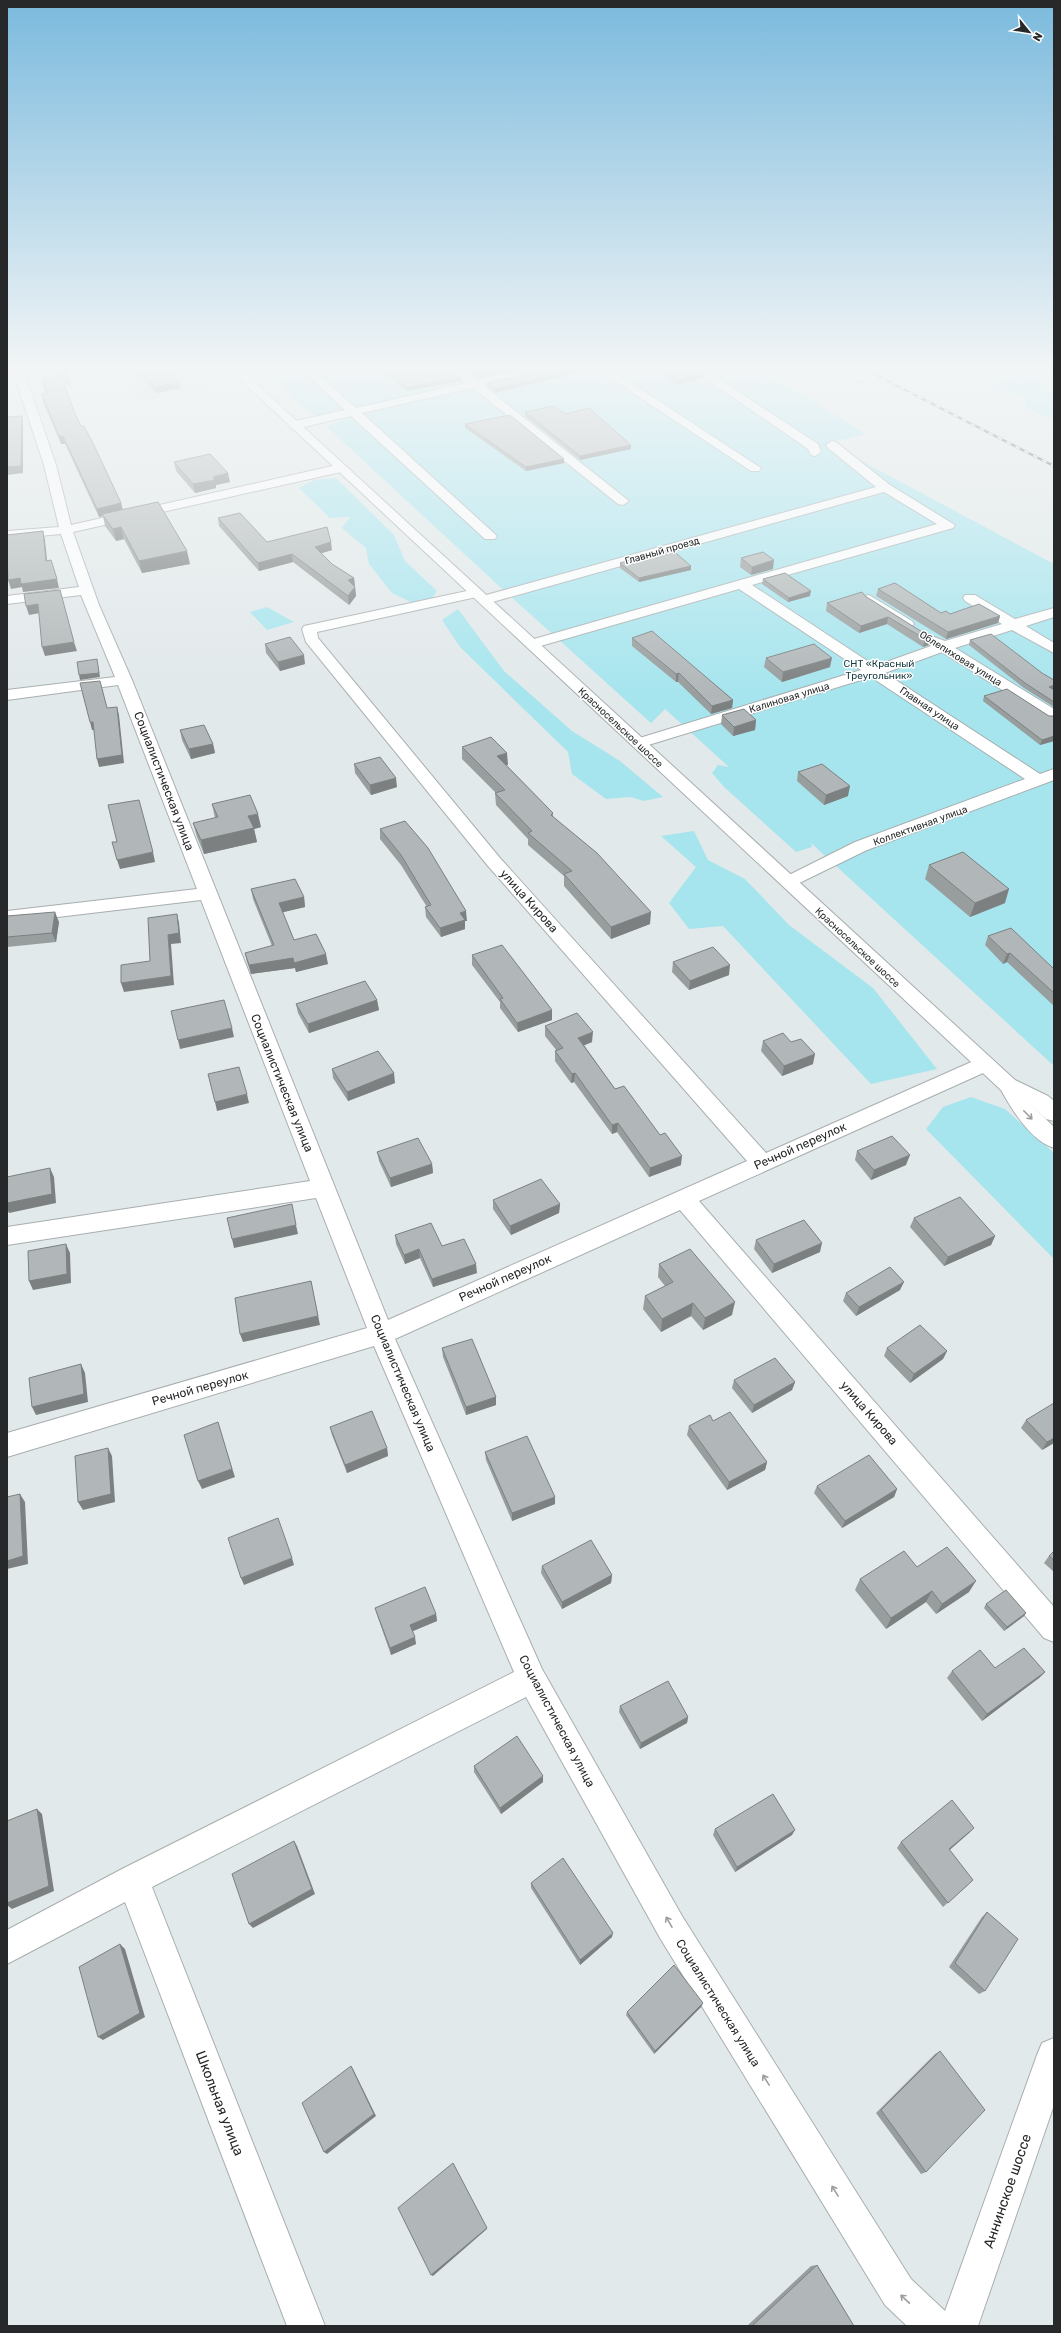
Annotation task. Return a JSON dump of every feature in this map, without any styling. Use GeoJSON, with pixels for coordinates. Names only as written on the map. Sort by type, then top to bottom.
{"type":"FeatureCollection","features":[{"type":"Feature","properties":{"kind":"main road","name":"Социалистическая улица"},"geometry":{"type":"LineString","coordinates":[[53,478],[66,530],[88,590],[381,1334],[532,1679],[671,1927],[898,2292],[934,2326]]}},
{"type":"Feature","properties":{"kind":"main road"},"geometry":{"type":"LineString","coordinates":[[7,535],[66,530],[297,478]]}},
{"type":"Feature","properties":{"kind":"main road","name":"Красносельское шоссе"},"geometry":{"type":"LineString","coordinates":[[352,478],[1008,1085],[1041,1101],[1054,1113]]}},
{"type":"Feature","properties":{"kind":"main road"},"geometry":{"type":"LineString","coordinates":[[427,478],[490,536]]}},
{"type":"Feature","properties":{"kind":"main road"},"geometry":{"type":"LineString","coordinates":[[594,478],[623,501]]}},
{"type":"Feature","properties":{"kind":"main road"},"geometry":{"type":"LineString","coordinates":[[532,644],[948,525],[886,488],[873,478]]}},
{"type":"Feature","properties":{"kind":"main road","name":"Главный проезд"},"geometry":{"type":"LineString","coordinates":[[310,629],[480,597],[886,488]]}},
{"type":"Feature","properties":{"kind":"main road","name":"Главная улица"},"geometry":{"type":"LineString","coordinates":[[742,584],[875,671],[1050,776]]}},
{"type":"Feature","properties":{"kind":"main road"},"geometry":{"type":"LineString","coordinates":[[7,600],[88,590]]}},
{"type":"Feature","properties":{"kind":"main road","name":"Облепиховая улица"},"geometry":{"type":"LineString","coordinates":[[869,598],[942,647],[1054,716]]}},
{"type":"Feature","properties":{"kind":"main road"},"geometry":{"type":"LineString","coordinates":[[970,598],[1054,649]]}},
{"type":"Feature","properties":{"kind":"main road","name":"Калиновая улица"},"geometry":{"type":"LineString","coordinates":[[638,744],[875,671],[942,647],[1054,612]]}},
{"type":"Feature","properties":{"kind":"main road","name":"улица Кирова"},"geometry":{"type":"LineString","coordinates":[[310,629],[311,639],[494,862],[762,1163]]}},
{"type":"Feature","properties":{"kind":"main road"},"geometry":{"type":"LineString","coordinates":[[7,695],[124,680]]}},
{"type":"Feature","properties":{"kind":"main road","name":"Коллективная улица"},"geometry":{"type":"LineString","coordinates":[[789,882],[861,846],[1050,776]]}},
{"type":"Feature","properties":{"kind":"main road"},"geometry":{"type":"LineString","coordinates":[[7,917],[207,894]]}},
{"type":"Feature","properties":{"kind":"main road","name":"Речной переулок"},"geometry":{"type":"LineString","coordinates":[[7,1445],[381,1334],[985,1064]]}},
{"type":"Feature","properties":{"kind":"main road","name":"Красносельское шоссе"},"geometry":{"type":"LineString","coordinates":[[1008,1085],[1024,1112],[1054,1140]]}},
{"type":"Feature","properties":{"kind":"main road"},"geometry":{"type":"LineString","coordinates":[[7,1236],[324,1188]]}},
{"type":"Feature","properties":{"kind":"main road","name":"улица Кирова"},"geometry":{"type":"LineString","coordinates":[[683,1198],[1054,1628]]}},
{"type":"Feature","properties":{"kind":"main road"},"geometry":{"type":"LineString","coordinates":[[7,1948],[133,1880],[532,1679]]}},
{"type":"Feature","properties":{"kind":"main road","name":"Школьная улица"},"geometry":{"type":"LineString","coordinates":[[133,1880],[306,2326]]}},
{"type":"Feature","properties":{"kind":"main road","name":"Аннинское шоссе"},"geometry":{"type":"LineString","coordinates":[[959,2326],[1054,2055]]}},
{"type":"Feature","properties":{"kind":"green space"},"geometry":{"type":"Polygon","coordinates":[[[336,478],[394,535],[405,561],[437,591],[433,597],[415,604],[392,593],[369,564],[366,548],[342,528],[350,517],[330,518],[299,488],[314,480],[336,478]]]}},
{"type":"Feature","properties":{"kind":"green space","name":"СНТ «Красный Треугольник»"},"geometry":{"type":"Polygon","coordinates":[[[382,478],[893,478],[1054,564],[1054,1066],[811,843],[812,847],[796,852],[724,787],[712,773],[718,765],[729,767],[665,709],[651,723],[382,478]]]}},
{"type":"Feature","properties":{"kind":"green space"},"geometry":{"type":"Polygon","coordinates":[[[267,607],[294,622],[267,630],[250,612],[267,607]]]}},
{"type":"Feature","properties":{"kind":"green space"},"geometry":{"type":"Polygon","coordinates":[[[458,609],[504,671],[572,731],[620,761],[663,797],[644,801],[630,797],[606,799],[572,774],[568,752],[460,647],[442,620],[458,609]]]}},
{"type":"Feature","properties":{"kind":"green space"},"geometry":{"type":"Polygon","coordinates":[[[694,831],[708,860],[745,879],[789,925],[873,988],[937,1069],[871,1084],[723,926],[689,929],[669,903],[696,867],[661,836],[694,831]]]}},
{"type":"Feature","properties":{"kind":"green space"},"geometry":{"type":"Polygon","coordinates":[[[971,1097],[1005,1109],[1054,1153],[1054,1259],[926,1129],[943,1107],[971,1097]]]}},
{"type":"Feature","properties":{"kind":"building"},"geometry":{"type":"Polygon","coordinates":[[[83,478],[109,478],[121,503],[97,509],[83,478]]]}},
{"type":"Feature","properties":{"kind":"building"},"geometry":{"type":"Polygon","coordinates":[[[188,478],[214,478],[215,480],[193,484],[188,478]]]}},
{"type":"Feature","properties":{"kind":"building"},"geometry":{"type":"Polygon","coordinates":[[[158,502],[187,551],[139,561],[121,527],[113,529],[102,514],[158,502]]]}},
{"type":"Feature","properties":{"kind":"building"},"geometry":{"type":"Polygon","coordinates":[[[240,513],[267,542],[327,527],[331,542],[315,547],[332,564],[354,578],[348,580],[355,587],[348,596],[292,554],[258,563],[218,518],[240,513]]]}},
{"type":"Feature","properties":{"kind":"building"},"geometry":{"type":"Polygon","coordinates":[[[43,531],[46,561],[51,560],[57,579],[21,584],[20,578],[8,580],[7,535],[43,531]]]}},
{"type":"Feature","properties":{"kind":"building"},"geometry":{"type":"Polygon","coordinates":[[[671,549],[691,566],[639,578],[620,563],[671,549]]]}},
{"type":"Feature","properties":{"kind":"building"},"geometry":{"type":"Polygon","coordinates":[[[763,552],[774,560],[752,567],[741,558],[763,552]]]}},
{"type":"Feature","properties":{"kind":"building"},"geometry":{"type":"Polygon","coordinates":[[[785,573],[811,591],[789,598],[763,579],[785,573]]]}},
{"type":"Feature","properties":{"kind":"building"},"geometry":{"type":"Polygon","coordinates":[[[895,583],[941,613],[946,611],[950,614],[979,604],[1000,616],[948,632],[878,589],[895,583]]]}},
{"type":"Feature","properties":{"kind":"building"},"geometry":{"type":"Polygon","coordinates":[[[60,590],[74,642],[42,647],[38,604],[26,606],[24,594],[60,590]]]}},
{"type":"Feature","properties":{"kind":"building"},"geometry":{"type":"Polygon","coordinates":[[[862,592],[865,596],[930,637],[925,639],[888,617],[861,626],[827,603],[862,592]]]}},
{"type":"Feature","properties":{"kind":"building"},"geometry":{"type":"Polygon","coordinates":[[[652,631],[733,700],[712,706],[679,673],[676,674],[632,638],[652,631]]]}},
{"type":"Feature","properties":{"kind":"building"},"geometry":{"type":"Polygon","coordinates":[[[991,634],[1042,673],[1054,680],[1054,685],[1049,687],[1054,690],[1054,702],[1025,683],[970,640],[991,634]]]}},
{"type":"Feature","properties":{"kind":"building"},"geometry":{"type":"Polygon","coordinates":[[[290,637],[304,655],[278,662],[265,644],[290,637]]]}},
{"type":"Feature","properties":{"kind":"building"},"geometry":{"type":"Polygon","coordinates":[[[814,644],[832,658],[783,672],[766,658],[814,644]]]}},
{"type":"Feature","properties":{"kind":"building"},"geometry":{"type":"Polygon","coordinates":[[[97,659],[99,673],[79,675],[77,662],[97,659]]]}},
{"type":"Feature","properties":{"kind":"building"},"geometry":{"type":"Polygon","coordinates":[[[100,681],[107,708],[117,707],[122,755],[97,759],[93,722],[90,722],[80,683],[100,681]]]}},
{"type":"Feature","properties":{"kind":"building"},"geometry":{"type":"Polygon","coordinates":[[[1007,689],[1049,716],[1054,716],[1054,736],[1042,740],[984,696],[1007,689]]]}},
{"type":"Feature","properties":{"kind":"building"},"geometry":{"type":"Polygon","coordinates":[[[744,709],[756,720],[734,727],[722,715],[744,709]]]}},
{"type":"Feature","properties":{"kind":"building"},"geometry":{"type":"Polygon","coordinates":[[[204,725],[213,744],[189,749],[180,730],[204,725]]]}},
{"type":"Feature","properties":{"kind":"building"},"geometry":{"type":"Polygon","coordinates":[[[491,737],[507,753],[497,756],[553,813],[551,815],[597,853],[651,912],[611,927],[564,874],[572,871],[528,833],[532,831],[495,793],[505,790],[462,747],[491,737]]]}},
{"type":"Feature","properties":{"kind":"building"},"geometry":{"type":"Polygon","coordinates":[[[380,757],[396,778],[370,785],[354,764],[380,757]]]}},
{"type":"Feature","properties":{"kind":"building"},"geometry":{"type":"Polygon","coordinates":[[[822,764],[850,786],[826,795],[798,772],[822,764]]]}},
{"type":"Feature","properties":{"kind":"building"},"geometry":{"type":"Polygon","coordinates":[[[250,795],[258,814],[248,816],[254,828],[201,840],[193,823],[218,817],[212,804],[250,795]]]}},
{"type":"Feature","properties":{"kind":"building"},"geometry":{"type":"Polygon","coordinates":[[[139,800],[153,852],[117,860],[112,842],[117,842],[108,805],[139,800]]]}},
{"type":"Feature","properties":{"kind":"building"},"geometry":{"type":"Polygon","coordinates":[[[405,821],[428,848],[466,911],[460,913],[465,920],[440,928],[425,907],[431,905],[401,855],[380,829],[405,821]]]}},
{"type":"Feature","properties":{"kind":"building"},"geometry":{"type":"Polygon","coordinates":[[[963,852],[1009,889],[975,903],[929,865],[963,852]]]}},
{"type":"Feature","properties":{"kind":"building"},"geometry":{"type":"Polygon","coordinates":[[[295,879],[304,897],[279,903],[294,940],[316,934],[326,954],[294,963],[293,958],[249,965],[245,953],[274,945],[251,889],[295,879]]]}},
{"type":"Feature","properties":{"kind":"building"},"geometry":{"type":"Polygon","coordinates":[[[55,912],[52,933],[7,937],[7,916],[55,912]]]}},
{"type":"Feature","properties":{"kind":"building"},"geometry":{"type":"Polygon","coordinates":[[[177,914],[179,933],[168,935],[171,976],[121,983],[121,965],[150,961],[148,918],[177,914]]]}},
{"type":"Feature","properties":{"kind":"building"},"geometry":{"type":"Polygon","coordinates":[[[1011,928],[1054,969],[1054,993],[1010,953],[1007,954],[988,936],[1011,928]]]}},
{"type":"Feature","properties":{"kind":"building"},"geometry":{"type":"Polygon","coordinates":[[[502,945],[552,1010],[517,1023],[500,999],[503,998],[472,955],[502,945]]]}},
{"type":"Feature","properties":{"kind":"building"},"geometry":{"type":"Polygon","coordinates":[[[713,947],[730,965],[690,981],[673,962],[713,947]]]}},
{"type":"Feature","properties":{"kind":"building"},"geometry":{"type":"Polygon","coordinates":[[[365,981],[377,1000],[308,1024],[296,1004],[365,981]]]}},
{"type":"Feature","properties":{"kind":"building"},"geometry":{"type":"Polygon","coordinates":[[[224,1000],[232,1028],[178,1040],[171,1011],[224,1000]]]}},
{"type":"Feature","properties":{"kind":"building"},"geometry":{"type":"Polygon","coordinates":[[[577,1013],[593,1032],[578,1038],[615,1089],[624,1086],[660,1135],[665,1133],[682,1156],[650,1168],[618,1123],[612,1125],[575,1073],[572,1074],[555,1051],[563,1048],[545,1026],[577,1013]]]}},
{"type":"Feature","properties":{"kind":"building"},"geometry":{"type":"Polygon","coordinates":[[[783,1033],[791,1042],[801,1039],[815,1054],[784,1066],[763,1041],[783,1033]]]}},
{"type":"Feature","properties":{"kind":"building"},"geometry":{"type":"Polygon","coordinates":[[[378,1051],[394,1073],[347,1092],[332,1069],[378,1051]]]}},
{"type":"Feature","properties":{"kind":"building"},"geometry":{"type":"Polygon","coordinates":[[[239,1067],[247,1094],[215,1102],[208,1074],[239,1067]]]}},
{"type":"Feature","properties":{"kind":"building"},"geometry":{"type":"Polygon","coordinates":[[[892,1136],[910,1155],[874,1170],[857,1151],[892,1136]]]}},
{"type":"Feature","properties":{"kind":"building"},"geometry":{"type":"Polygon","coordinates":[[[418,1138],[432,1164],[390,1178],[377,1152],[418,1138]]]}},
{"type":"Feature","properties":{"kind":"building"},"geometry":{"type":"Polygon","coordinates":[[[50,1168],[52,1194],[7,1203],[7,1177],[50,1168]]]}},
{"type":"Feature","properties":{"kind":"building"},"geometry":{"type":"Polygon","coordinates":[[[541,1179],[560,1204],[510,1226],[493,1200],[541,1179]]]}},
{"type":"Feature","properties":{"kind":"building"},"geometry":{"type":"Polygon","coordinates":[[[960,1197],[995,1236],[948,1257],[914,1218],[960,1197]]]}},
{"type":"Feature","properties":{"kind":"building"},"geometry":{"type":"Polygon","coordinates":[[[292,1204],[296,1225],[232,1239],[227,1218],[292,1204]]]}},
{"type":"Feature","properties":{"kind":"building"},"geometry":{"type":"Polygon","coordinates":[[[804,1220],[822,1243],[774,1264],[756,1240],[804,1220]]]}},
{"type":"Feature","properties":{"kind":"building"},"geometry":{"type":"Polygon","coordinates":[[[431,1223],[442,1246],[464,1239],[476,1264],[432,1279],[419,1249],[404,1255],[395,1235],[431,1223]]]}},
{"type":"Feature","properties":{"kind":"building"},"geometry":{"type":"Polygon","coordinates":[[[66,1244],[67,1274],[29,1281],[28,1251],[66,1244]]]}},
{"type":"Feature","properties":{"kind":"building"},"geometry":{"type":"Polygon","coordinates":[[[690,1249],[735,1302],[705,1318],[693,1303],[662,1319],[645,1296],[673,1282],[659,1264],[690,1249]]]}},
{"type":"Feature","properties":{"kind":"building"},"geometry":{"type":"Polygon","coordinates":[[[890,1267],[904,1282],[859,1307],[846,1293],[890,1267]]]}},
{"type":"Feature","properties":{"kind":"building"},"geometry":{"type":"Polygon","coordinates":[[[311,1281],[318,1316],[240,1334],[235,1298],[311,1281]]]}},
{"type":"Feature","properties":{"kind":"building"},"geometry":{"type":"Polygon","coordinates":[[[920,1325],[947,1351],[914,1374],[887,1348],[920,1325]]]}},
{"type":"Feature","properties":{"kind":"building"},"geometry":{"type":"Polygon","coordinates":[[[472,1339],[496,1397],[466,1407],[442,1348],[472,1339]]]}},
{"type":"Feature","properties":{"kind":"building"},"geometry":{"type":"Polygon","coordinates":[[[775,1358],[795,1382],[754,1405],[734,1380],[775,1358]]]}},
{"type":"Feature","properties":{"kind":"building"},"geometry":{"type":"Polygon","coordinates":[[[81,1364],[84,1394],[32,1407],[29,1378],[81,1364]]]}},
{"type":"Feature","properties":{"kind":"building"},"geometry":{"type":"Polygon","coordinates":[[[1054,1403],[1054,1438],[1047,1442],[1026,1420],[1054,1403]]]}},
{"type":"Feature","properties":{"kind":"building"},"geometry":{"type":"Polygon","coordinates":[[[372,1411],[387,1448],[345,1465],[330,1427],[372,1411]]]}},
{"type":"Feature","properties":{"kind":"building"},"geometry":{"type":"Polygon","coordinates":[[[730,1412],[767,1462],[729,1482],[689,1426],[710,1415],[713,1421],[730,1412]]]}},
{"type":"Feature","properties":{"kind":"building"},"geometry":{"type":"Polygon","coordinates":[[[218,1422],[232,1469],[198,1481],[184,1435],[218,1422]]]}},
{"type":"Feature","properties":{"kind":"building"},"geometry":{"type":"Polygon","coordinates":[[[527,1436],[555,1497],[512,1513],[485,1452],[527,1436]]]}},
{"type":"Feature","properties":{"kind":"building"},"geometry":{"type":"Polygon","coordinates":[[[108,1448],[111,1494],[78,1502],[75,1456],[108,1448]]]}},
{"type":"Feature","properties":{"kind":"building"},"geometry":{"type":"Polygon","coordinates":[[[869,1455],[897,1489],[845,1521],[817,1486],[869,1455]]]}},
{"type":"Feature","properties":{"kind":"building"},"geometry":{"type":"Polygon","coordinates":[[[20,1494],[23,1556],[7,1561],[7,1497],[20,1494]]]}},
{"type":"Feature","properties":{"kind":"building"},"geometry":{"type":"Polygon","coordinates":[[[278,1518],[292,1558],[241,1578],[228,1538],[278,1518]]]}},
{"type":"Feature","properties":{"kind":"building"},"geometry":{"type":"Polygon","coordinates":[[[591,1540],[612,1575],[562,1602],[542,1566],[591,1540]]]}},
{"type":"Feature","properties":{"kind":"building"},"geometry":{"type":"Polygon","coordinates":[[[947,1547],[976,1581],[942,1604],[932,1591],[891,1618],[860,1579],[904,1551],[917,1567],[947,1547]]]}},
{"type":"Feature","properties":{"kind":"building"},"geometry":{"type":"Polygon","coordinates":[[[1054,1551],[1054,1560],[1049,1556],[1054,1551]]]}},
{"type":"Feature","properties":{"kind":"building"},"geometry":{"type":"Polygon","coordinates":[[[425,1587],[436,1614],[410,1625],[415,1637],[390,1648],[375,1608],[425,1587]]]}},
{"type":"Feature","properties":{"kind":"building"},"geometry":{"type":"Polygon","coordinates":[[[1006,1590],[1026,1613],[1007,1627],[986,1604],[1006,1590]]]}},
{"type":"Feature","properties":{"kind":"building"},"geometry":{"type":"Polygon","coordinates":[[[1024,1648],[1045,1672],[987,1714],[952,1671],[980,1650],[995,1668],[1024,1648]]]}},
{"type":"Feature","properties":{"kind":"building"},"geometry":{"type":"Polygon","coordinates":[[[668,1681],[688,1717],[641,1743],[620,1706],[668,1681]]]}},
{"type":"Feature","properties":{"kind":"building"},"geometry":{"type":"Polygon","coordinates":[[[517,1736],[543,1776],[500,1808],[474,1766],[517,1736]]]}},
{"type":"Feature","properties":{"kind":"building"},"geometry":{"type":"Polygon","coordinates":[[[773,1794],[795,1830],[737,1867],[715,1829],[773,1794]]]}},
{"type":"Feature","properties":{"kind":"building"},"geometry":{"type":"Polygon","coordinates":[[[952,1800],[974,1828],[949,1849],[973,1880],[948,1903],[901,1842],[952,1800]]]}},
{"type":"Feature","properties":{"kind":"building"},"geometry":{"type":"Polygon","coordinates":[[[37,1809],[49,1886],[7,1903],[7,1821],[37,1809]]]}},
{"type":"Feature","properties":{"kind":"building"},"geometry":{"type":"Polygon","coordinates":[[[294,1841],[312,1889],[249,1924],[232,1874],[294,1841]]]}},
{"type":"Feature","properties":{"kind":"building"},"geometry":{"type":"Polygon","coordinates":[[[563,1858],[613,1933],[580,1960],[531,1883],[563,1858]]]}},
{"type":"Feature","properties":{"kind":"building"},"geometry":{"type":"Polygon","coordinates":[[[987,1912],[1018,1939],[985,1991],[955,1963],[987,1912]]]}},
{"type":"Feature","properties":{"kind":"building"},"geometry":{"type":"Polygon","coordinates":[[[120,1944],[140,2013],[98,2037],[79,1967],[120,1944]]]}},
{"type":"Feature","properties":{"kind":"building"},"geometry":{"type":"Polygon","coordinates":[[[674,1965],[703,2003],[655,2051],[627,2012],[674,1965]]]}},
{"type":"Feature","properties":{"kind":"building"},"geometry":{"type":"Polygon","coordinates":[[[940,2051],[985,2110],[926,2172],[881,2110],[940,2051]]]}},
{"type":"Feature","properties":{"kind":"building"},"geometry":{"type":"Polygon","coordinates":[[[351,2066],[374,2114],[324,2152],[302,2103],[351,2066]]]}},
{"type":"Feature","properties":{"kind":"building"},"geometry":{"type":"Polygon","coordinates":[[[453,2163],[487,2228],[431,2275],[398,2208],[453,2163]]]}},
{"type":"Feature","properties":{"kind":"building"},"geometry":{"type":"Polygon","coordinates":[[[817,2265],[854,2326],[752,2326],[817,2265]]]}}]}
